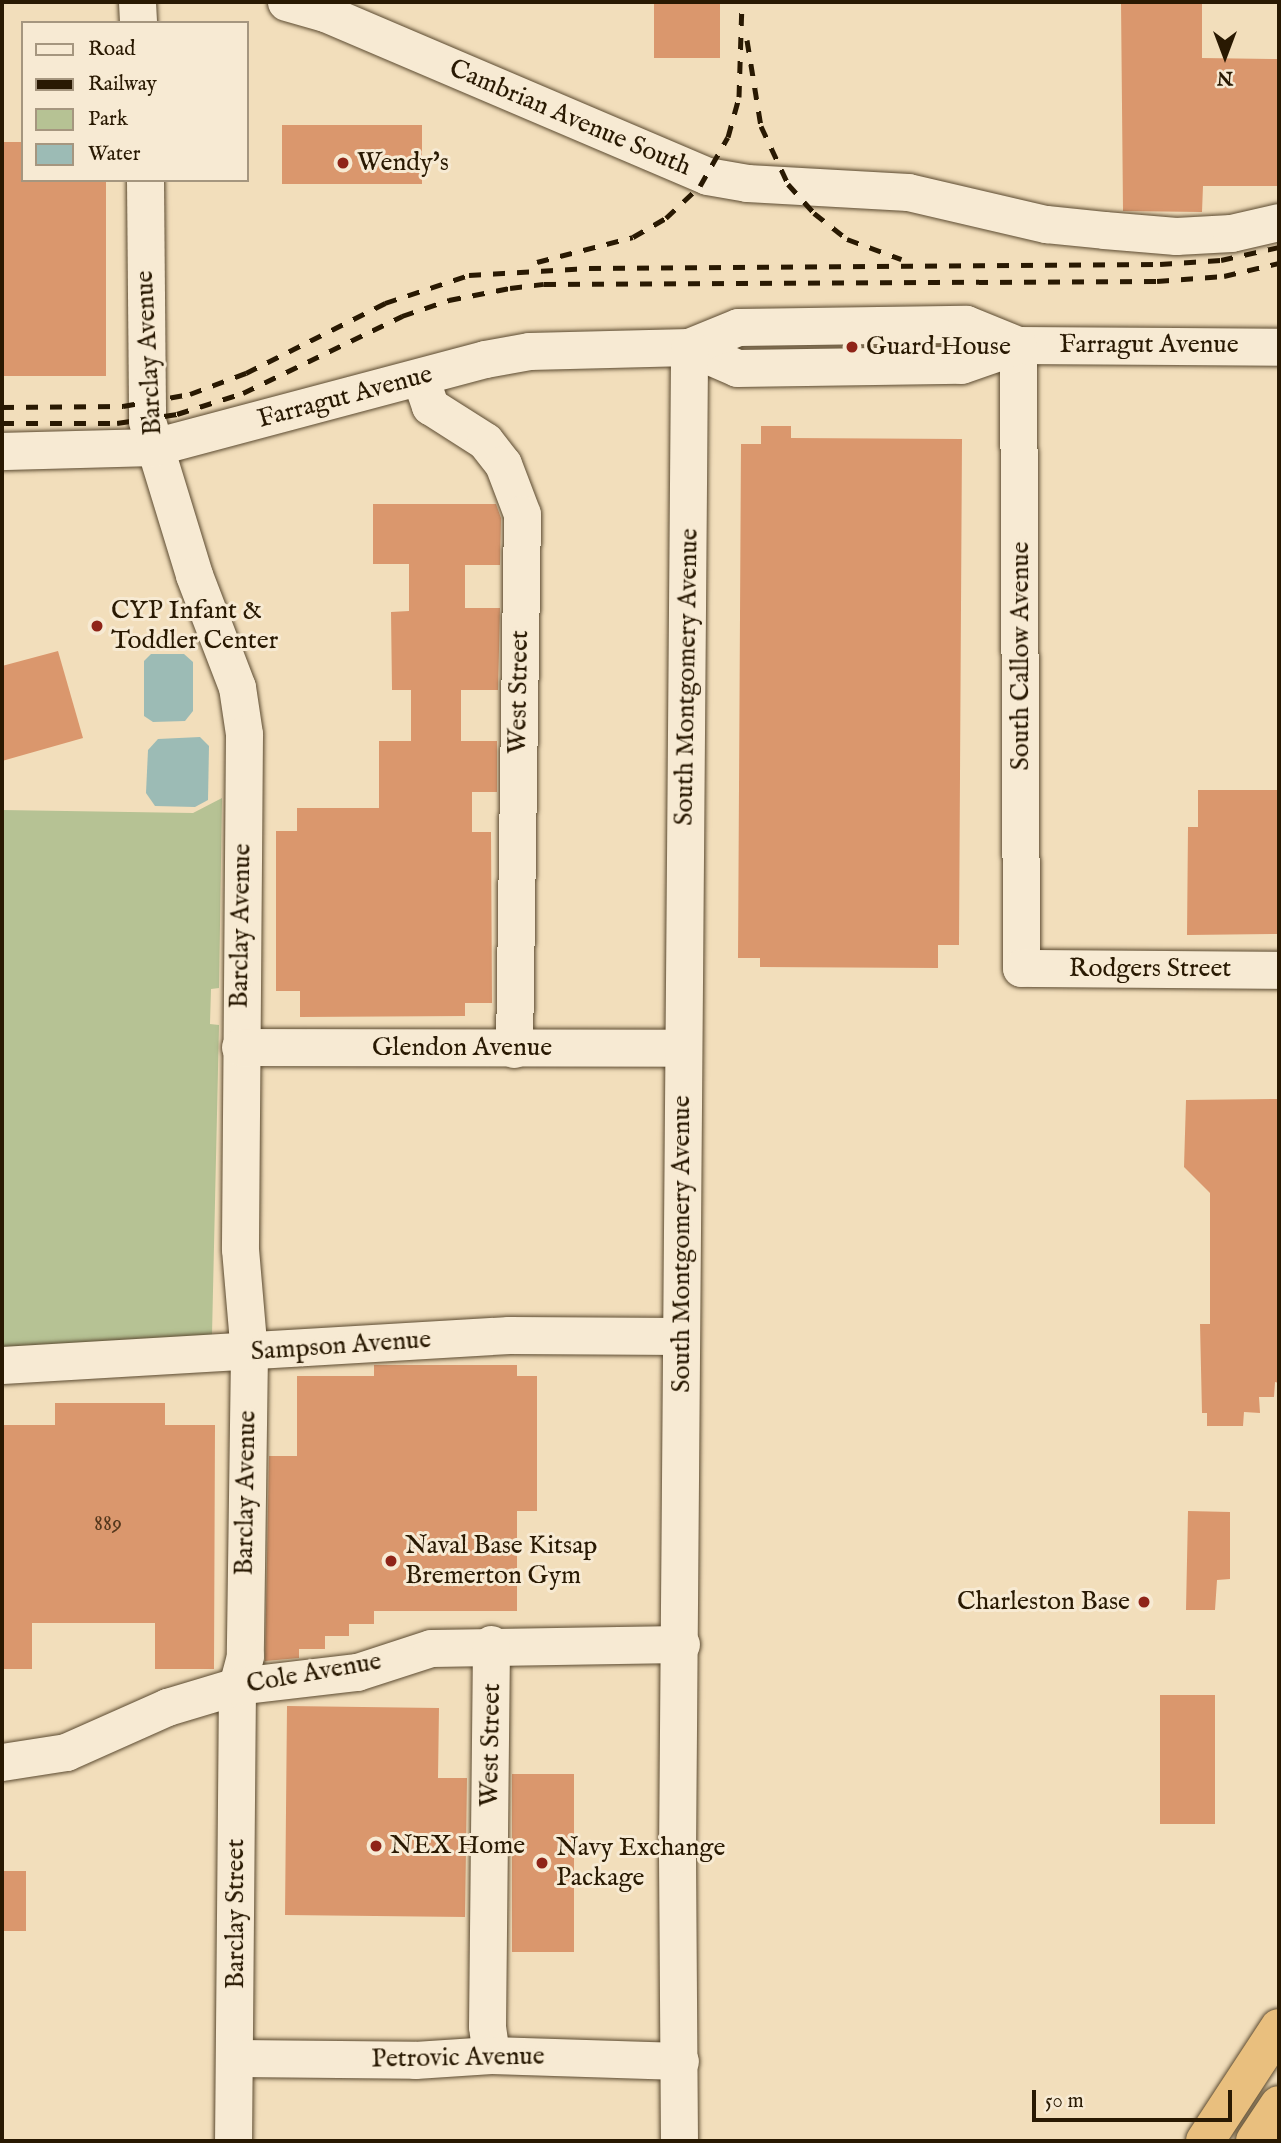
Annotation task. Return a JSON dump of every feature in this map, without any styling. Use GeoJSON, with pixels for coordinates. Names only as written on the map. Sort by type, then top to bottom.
{"type":"FeatureCollection","features":[{"type":"Feature","properties":{"kind":"highway"},"geometry":{"type":"LineString","coordinates":[[1205,2141],[1279,2028]]}},
{"type":"Feature","properties":{"kind":"highway"},"geometry":{"type":"LineString","coordinates":[[1255,2141],[1279,2105]]}},
{"type":"Feature","properties":{"kind":"street"},"geometry":{"type":"LineString","coordinates":[[137,2],[138,21]]}},
{"type":"Feature","properties":{"kind":"street","name":"Cambrian Avenue South"},"geometry":{"type":"LineString","coordinates":[[286,2],[326,13],[707,176],[747,183],[908,192],[1046,224],[1176,236],[1231,233],[1279,222]]}},
{"type":"Feature","properties":{"kind":"street","name":"Barclay Avenue"},"geometry":{"type":"LineString","coordinates":[[145,182],[147,421],[194,575],[237,687],[244,734],[240,1249],[249,1353],[245,1656],[237,1686]]}},
{"type":"Feature","properties":{"kind":"street","name":"Farragut Avenue"},"geometry":{"type":"LineString","coordinates":[[2,452],[154,447],[529,351],[689,348],[738,327],[966,324],[1018,345]]}},
{"type":"Feature","properties":{"kind":"street","name":"Farragut Avenue"},"geometry":{"type":"LineString","coordinates":[[689,348],[737,368],[961,365],[1018,345],[1279,347]]}},
{"type":"Feature","properties":{"kind":"street","name":"South Callow Avenue"},"geometry":{"type":"LineString","coordinates":[[1018,345],[1021,968]]}},
{"type":"Feature","properties":{"kind":"street","name":"South Montgomery Avenue"},"geometry":{"type":"LineString","coordinates":[[679,2141],[677,1854],[681,1644],[689,348]]}},
{"type":"Feature","properties":{"kind":"street","name":"West Street"},"geometry":{"type":"LineString","coordinates":[[420,377],[430,406],[485,441],[503,464],[522,514],[514,1049]]}},
{"type":"Feature","properties":{"kind":"street","name":"Rodgers Street"},"geometry":{"type":"LineString","coordinates":[[1021,968],[1279,970]]}},
{"type":"Feature","properties":{"kind":"street","name":"Glendon Avenue"},"geometry":{"type":"LineString","coordinates":[[240,1047],[683,1048]]}},
{"type":"Feature","properties":{"kind":"street","name":"Sampson Avenue"},"geometry":{"type":"LineString","coordinates":[[2,1365],[249,1353],[509,1335],[681,1336]]}},
{"type":"Feature","properties":{"kind":"street","name":"West Street"},"geometry":{"type":"LineString","coordinates":[[491,2055],[487,2026],[492,1644]]}},
{"type":"Feature","properties":{"kind":"street","name":"Cole Avenue"},"geometry":{"type":"LineString","coordinates":[[2,1762],[66,1752],[167,1707],[237,1686],[357,1672],[431,1648],[492,1644],[681,1644]]}},
{"type":"Feature","properties":{"kind":"street","name":"Barclay Street"},"geometry":{"type":"LineString","coordinates":[[233,2141],[237,2058],[237,1686]]}},
{"type":"Feature","properties":{"kind":"street","name":"Petrovic Avenue"},"geometry":{"type":"LineString","coordinates":[[237,2058],[415,2060],[491,2055],[680,2061]]}},
{"type":"Feature","properties":{"kind":"green space"},"geometry":{"type":"Polygon","coordinates":[[[222,798],[219,988],[211,989],[210,1024],[219,1025],[212,1335],[2,1349],[2,810],[193,813],[222,798]]]}},
{"type":"Feature","properties":{"kind":"water"},"geometry":{"type":"Polygon","coordinates":[[[151,654],[184,654],[193,662],[193,711],[185,721],[153,722],[144,716],[144,661],[151,654]]]}},
{"type":"Feature","properties":{"kind":"water"},"geometry":{"type":"Polygon","coordinates":[[[200,737],[209,746],[208,800],[195,807],[155,806],[146,793],[148,750],[158,739],[200,737]]]}},
{"type":"Feature","properties":{"kind":"building"},"geometry":{"type":"Polygon","coordinates":[[[654,2],[720,2],[720,58],[654,58],[654,2]]]}},
{"type":"Feature","properties":{"kind":"building"},"geometry":{"type":"Polygon","coordinates":[[[1121,2],[1202,2],[1202,58],[1279,59],[1279,186],[1203,186],[1202,212],[1123,211],[1121,2]]]}},
{"type":"Feature","properties":{"kind":"building"},"geometry":{"type":"Polygon","coordinates":[[[282,125],[422,125],[422,184],[282,184],[282,125]]]}},
{"type":"Feature","properties":{"kind":"building"},"geometry":{"type":"Polygon","coordinates":[[[2,142],[21,142],[21,182],[106,182],[106,376],[2,376],[2,142]]]}},
{"type":"Feature","properties":{"kind":"building"},"geometry":{"type":"Polygon","coordinates":[[[761,426],[791,426],[791,438],[962,439],[959,945],[938,945],[938,968],[760,967],[760,958],[738,958],[741,444],[761,444],[761,426]]]}},
{"type":"Feature","properties":{"kind":"building"},"geometry":{"type":"Polygon","coordinates":[[[373,504],[496,504],[501,518],[500,565],[465,565],[465,608],[500,608],[498,690],[461,690],[461,741],[497,741],[497,792],[472,792],[472,832],[491,832],[492,1003],[465,1003],[465,1016],[300,1017],[300,991],[276,991],[276,831],[297,831],[297,808],[379,808],[379,741],[411,741],[411,690],[392,690],[391,612],[409,611],[409,564],[373,564],[373,504]]]}},
{"type":"Feature","properties":{"kind":"building"},"geometry":{"type":"Polygon","coordinates":[[[58,651],[83,738],[2,761],[2,666],[58,651]]]}},
{"type":"Feature","properties":{"kind":"building"},"geometry":{"type":"Polygon","coordinates":[[[1198,790],[1279,790],[1279,934],[1187,935],[1188,827],[1198,827],[1198,790]]]}},
{"type":"Feature","properties":{"kind":"building"},"geometry":{"type":"Polygon","coordinates":[[[1279,1099],[1279,1383],[1275,1382],[1274,1397],[1259,1397],[1260,1413],[1244,1412],[1243,1426],[1207,1426],[1207,1413],[1202,1413],[1200,1324],[1210,1324],[1210,1193],[1184,1167],[1186,1100],[1279,1099]]]}},
{"type":"Feature","properties":{"kind":"building","name":"Naval Base Kitsap Bremerton Gym"},"geometry":{"type":"Polygon","coordinates":[[[374,1365],[517,1365],[517,1376],[537,1376],[537,1511],[517,1511],[517,1611],[374,1611],[374,1624],[349,1624],[349,1636],[325,1636],[325,1649],[299,1649],[299,1658],[265,1661],[269,1456],[297,1456],[297,1376],[374,1376],[374,1365]]]}},
{"type":"Feature","properties":{"kind":"building"},"geometry":{"type":"Polygon","coordinates":[[[55,1403],[165,1403],[165,1425],[215,1425],[214,1669],[155,1669],[155,1623],[32,1623],[32,1669],[2,1669],[2,1425],[55,1425],[55,1403]]]}},
{"type":"Feature","properties":{"kind":"building"},"geometry":{"type":"Polygon","coordinates":[[[1188,1511],[1230,1512],[1230,1579],[1217,1580],[1215,1610],[1186,1610],[1188,1511]]]}},
{"type":"Feature","properties":{"kind":"building"},"geometry":{"type":"Polygon","coordinates":[[[1160,1695],[1215,1695],[1215,1824],[1160,1824],[1160,1695]]]}},
{"type":"Feature","properties":{"kind":"building","name":"NEX Home"},"geometry":{"type":"Polygon","coordinates":[[[287,1706],[439,1708],[438,1778],[467,1778],[465,1917],[285,1915],[287,1706]]]}},
{"type":"Feature","properties":{"kind":"building","name":"Navy Exchange Package"},"geometry":{"type":"Polygon","coordinates":[[[512,1774],[574,1774],[574,1952],[512,1952],[512,1774]]]}},
{"type":"Feature","properties":{"kind":"building"},"geometry":{"type":"Polygon","coordinates":[[[2,1871],[26,1871],[26,1931],[2,1931],[2,1871]]]}},
{"type":"Feature","properties":{"kind":"railway"},"geometry":{"type":"LineString","coordinates":[[537,262],[633,237],[666,218],[700,186],[728,137],[739,97],[742,2]]}},
{"type":"Feature","properties":{"kind":"railway"},"geometry":{"type":"LineString","coordinates":[[747,40],[761,126],[788,184],[814,213],[847,239],[901,259]]}},
{"type":"Feature","properties":{"kind":"railway"},"geometry":{"type":"LineString","coordinates":[[2,407],[123,406],[190,394],[246,373],[385,303],[469,275],[589,268],[1160,264],[1221,260],[1279,247]]}},
{"type":"Feature","properties":{"kind":"railway"},"geometry":{"type":"LineString","coordinates":[[2,423],[117,423],[177,414],[243,393],[402,316],[449,300],[510,288],[544,284],[1157,281],[1224,276],[1279,263]]}},
{"type":"Feature","properties":{"kind":"place","name":"Wendy's"},"geometry":{"type":"Point","coordinates":[343,163]}},
{"type":"Feature","properties":{"kind":"place","name":"Guard House"},"geometry":{"type":"Point","coordinates":[852,347]}},
{"type":"Feature","properties":{"kind":"place","name":"CYP Infant & Toddler Center"},"geometry":{"type":"Point","coordinates":[97,626]}},
{"type":"Feature","properties":{"kind":"place","name":"Naval Base Kitsap Bremerton Gym"},"geometry":{"type":"Point","coordinates":[391,1561]}},
{"type":"Feature","properties":{"kind":"place","name":"Charleston Base"},"geometry":{"type":"Point","coordinates":[1144,1602]}},
{"type":"Feature","properties":{"kind":"place","name":"NEX Home"},"geometry":{"type":"Point","coordinates":[376,1846]}},
{"type":"Feature","properties":{"kind":"place","name":"Navy Exchange Package"},"geometry":{"type":"Point","coordinates":[542,1863]}}]}
